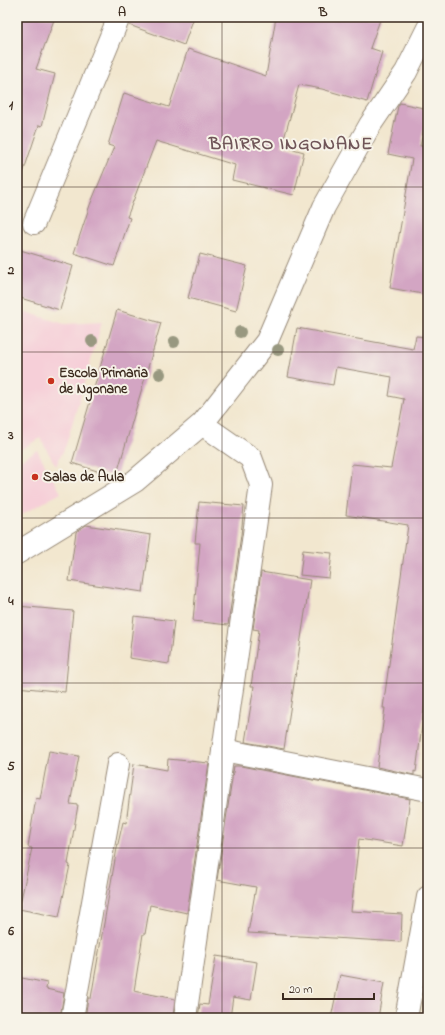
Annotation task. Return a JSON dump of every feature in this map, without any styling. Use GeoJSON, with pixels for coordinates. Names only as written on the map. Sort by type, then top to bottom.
{"type":"FeatureCollection","features":[{"type":"Feature","properties":{"kind":"street"},"geometry":{"type":"LineString","coordinates":[[34,223],[119,17]]}},
{"type":"Feature","properties":{"kind":"street"},"geometry":{"type":"LineString","coordinates":[[17,553],[135,481],[202,424],[268,341],[324,207],[370,125],[406,72],[428,28]]}},
{"type":"Feature","properties":{"kind":"street"},"geometry":{"type":"LineString","coordinates":[[185,1018],[261,484],[251,458],[202,424]]}},
{"type":"Feature","properties":{"kind":"street"},"geometry":{"type":"LineString","coordinates":[[223,750],[428,790]]}},
{"type":"Feature","properties":{"kind":"street"},"geometry":{"type":"LineString","coordinates":[[72,1018],[118,764]]}},
{"type":"Feature","properties":{"kind":"street"},"geometry":{"type":"LineString","coordinates":[[406,1018],[428,897]]}},
{"type":"Feature","properties":{"kind":"shaded area","name":"Escola Primaria de Ngonane"},"geometry":{"type":"Polygon","coordinates":[[[17,309],[64,324],[102,322],[66,445],[56,466],[40,438],[17,452],[17,309]]]}},
{"type":"Feature","properties":{"kind":"shaded area","name":"Salas de Aula"},"geometry":{"type":"Polygon","coordinates":[[[37,450],[61,493],[17,517],[17,462],[37,450]]]}},
{"type":"Feature","properties":{"kind":"building"},"geometry":{"type":"Polygon","coordinates":[[[17,17],[55,17],[36,69],[55,74],[42,126],[39,125],[21,179],[17,178],[17,17]]]}},
{"type":"Feature","properties":{"kind":"building"},"geometry":{"type":"Polygon","coordinates":[[[131,17],[194,17],[184,45],[129,25],[131,17]]]}},
{"type":"Feature","properties":{"kind":"building"},"geometry":{"type":"Polygon","coordinates":[[[276,17],[381,17],[370,48],[382,52],[367,102],[322,89],[299,85],[282,146],[304,152],[294,195],[232,180],[235,165],[156,141],[127,217],[130,218],[114,266],[74,253],[90,205],[114,147],[108,145],[124,93],[169,107],[188,49],[266,76],[276,17]]]}},
{"type":"Feature","properties":{"kind":"building"},"geometry":{"type":"Polygon","coordinates":[[[400,103],[428,109],[420,146],[428,146],[428,295],[390,288],[412,159],[388,154],[398,106],[400,103]]]}},
{"type":"Feature","properties":{"kind":"building"},"geometry":{"type":"Polygon","coordinates":[[[17,249],[73,266],[60,310],[17,297],[17,249]]]}},
{"type":"Feature","properties":{"kind":"building"},"geometry":{"type":"Polygon","coordinates":[[[200,254],[247,266],[236,311],[188,298],[200,254]]]}},
{"type":"Feature","properties":{"kind":"building"},"geometry":{"type":"Polygon","coordinates":[[[117,310],[161,323],[116,477],[72,463],[117,310]]]}},
{"type":"Feature","properties":{"kind":"building"},"geometry":{"type":"Polygon","coordinates":[[[297,328],[413,349],[416,336],[428,337],[428,678],[416,772],[414,771],[414,775],[377,767],[385,708],[383,708],[408,525],[346,515],[352,464],[391,468],[404,399],[389,396],[392,377],[336,367],[333,385],[288,377],[297,328]]]}},
{"type":"Feature","properties":{"kind":"building"},"geometry":{"type":"Polygon","coordinates":[[[199,502],[244,506],[228,625],[193,621],[200,543],[195,543],[199,502]]]}},
{"type":"Feature","properties":{"kind":"building"},"geometry":{"type":"Polygon","coordinates":[[[86,525],[151,535],[143,592],[69,581],[76,532],[86,525]]]}},
{"type":"Feature","properties":{"kind":"building"},"geometry":{"type":"Polygon","coordinates":[[[303,550],[332,553],[329,578],[300,575],[303,550]]]}},
{"type":"Feature","properties":{"kind":"building"},"geometry":{"type":"Polygon","coordinates":[[[261,572],[310,580],[284,749],[245,742],[254,686],[251,686],[259,630],[253,629],[261,572]]]}},
{"type":"Feature","properties":{"kind":"building"},"geometry":{"type":"Polygon","coordinates":[[[17,606],[73,611],[65,692],[17,687],[17,606]]]}},
{"type":"Feature","properties":{"kind":"building"},"geometry":{"type":"Polygon","coordinates":[[[134,616],[174,621],[169,664],[129,658],[134,616]]]}},
{"type":"Feature","properties":{"kind":"building"},"geometry":{"type":"Polygon","coordinates":[[[49,751],[79,756],[70,804],[78,805],[68,864],[70,865],[59,917],[19,909],[32,848],[28,847],[36,798],[40,799],[49,751]]]}},
{"type":"Feature","properties":{"kind":"building"},"geometry":{"type":"Polygon","coordinates":[[[168,759],[209,763],[187,913],[150,905],[145,934],[143,934],[134,991],[175,999],[173,1018],[85,1018],[88,998],[91,998],[117,848],[123,822],[126,823],[134,764],[167,770],[168,759]]]}},
{"type":"Feature","properties":{"kind":"building"},"geometry":{"type":"Polygon","coordinates":[[[234,766],[241,766],[410,799],[403,846],[359,839],[351,911],[402,914],[401,942],[248,933],[256,887],[217,880],[234,766]]]}},
{"type":"Feature","properties":{"kind":"building"},"geometry":{"type":"Polygon","coordinates":[[[216,956],[257,962],[251,1000],[233,997],[230,1018],[211,1016],[211,1018],[198,1018],[200,1004],[208,1005],[216,956]]]}},
{"type":"Feature","properties":{"kind":"building"},"geometry":{"type":"Polygon","coordinates":[[[340,975],[384,983],[378,1018],[331,1018],[340,975]]]}},
{"type":"Feature","properties":{"kind":"building"},"geometry":{"type":"Polygon","coordinates":[[[17,977],[47,983],[46,989],[64,993],[60,1018],[17,1018],[17,977]]]}},
{"type":"Feature","properties":{"kind":"place","name":"Escola Primaria de Ngonane"},"geometry":{"type":"Point","coordinates":[51,381]}},
{"type":"Feature","properties":{"kind":"place","name":"Salas de Aula"},"geometry":{"type":"Point","coordinates":[35,477]}},
{"type":"Feature","properties":{"kind":"district","name":"BAIRRO INGONANE"},"geometry":{"type":"Point","coordinates":[291,145]}}]}
